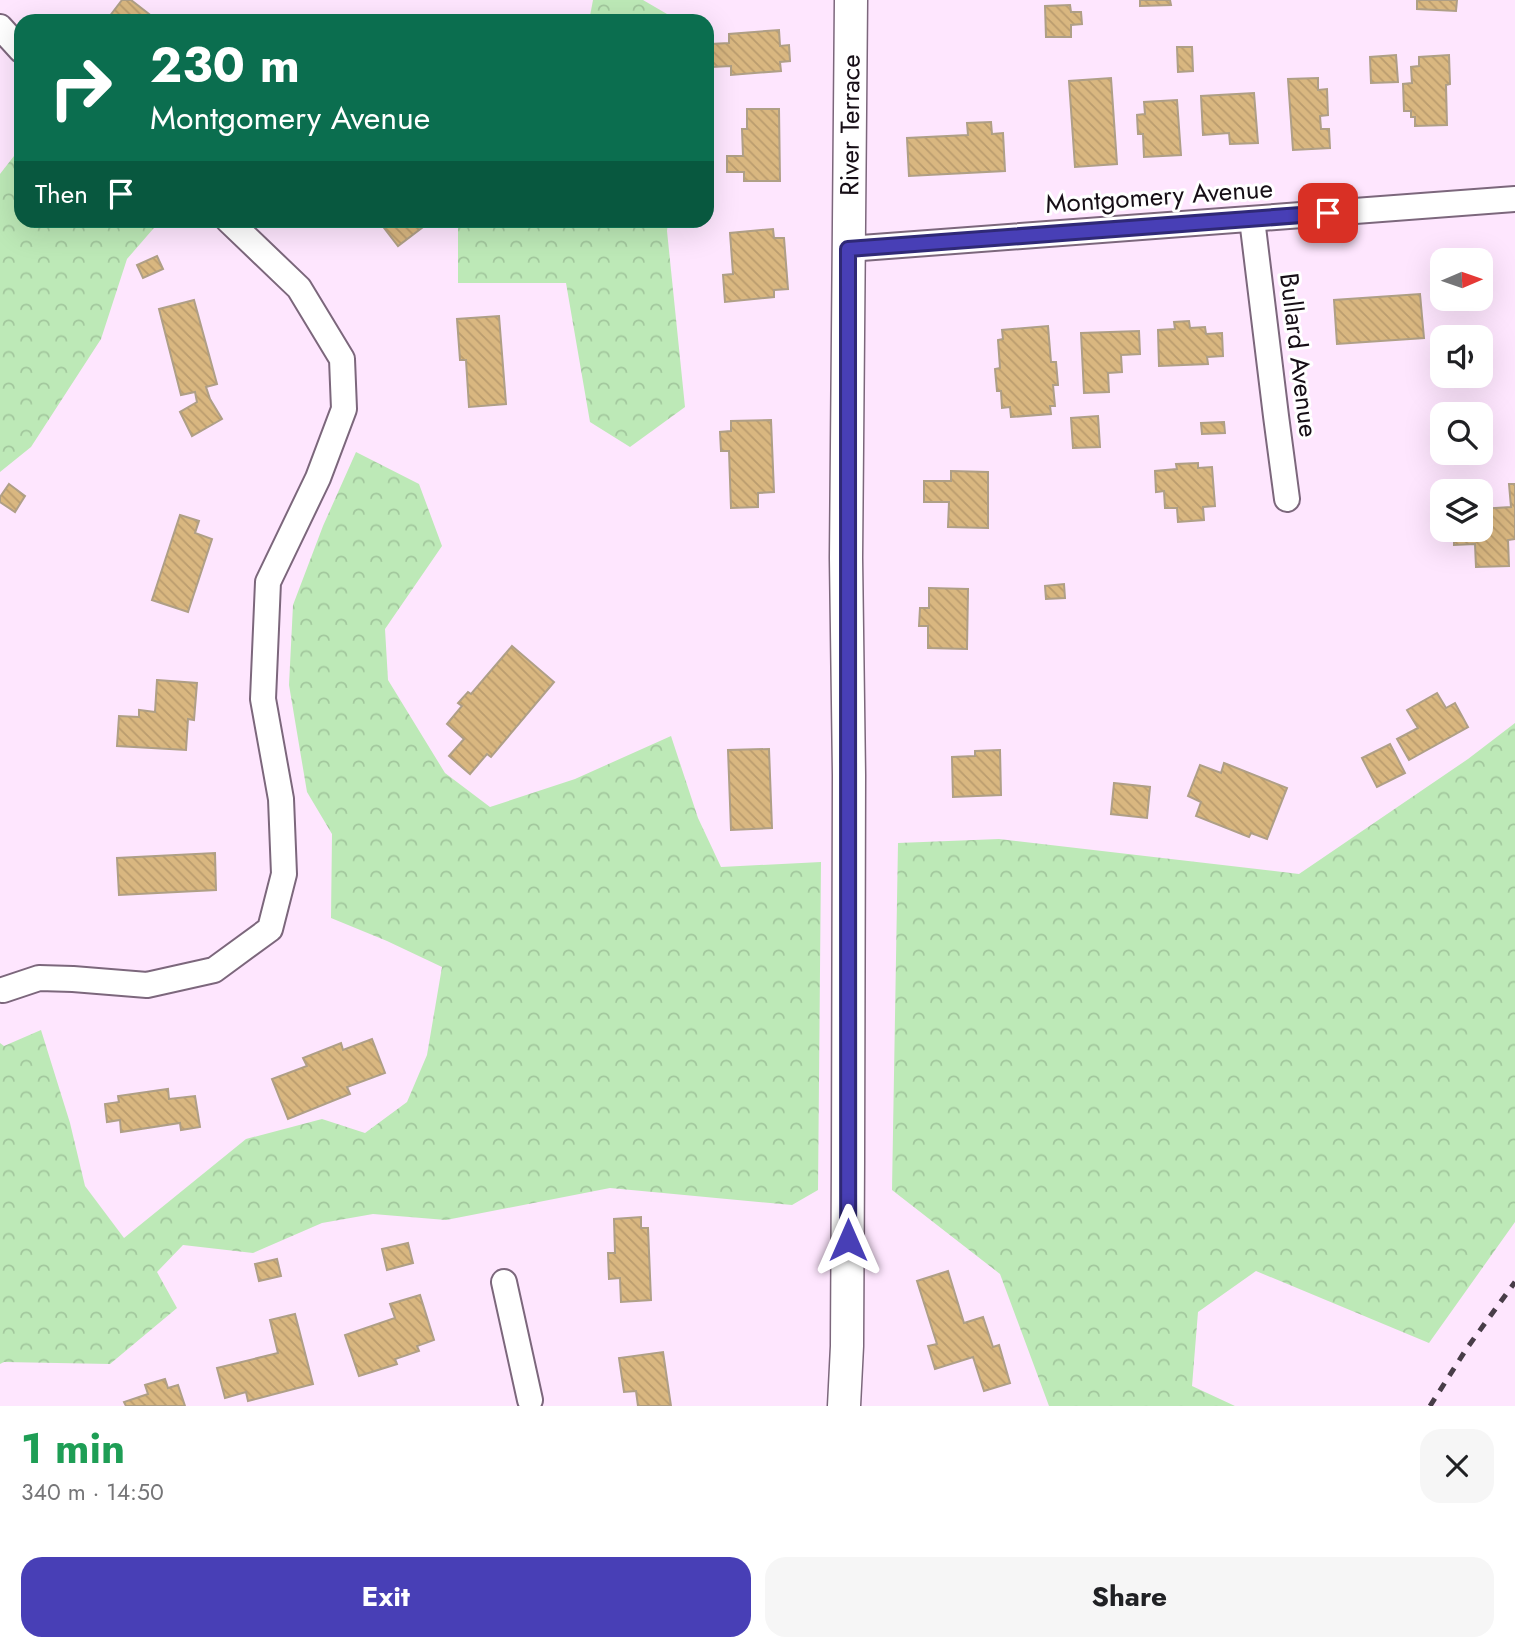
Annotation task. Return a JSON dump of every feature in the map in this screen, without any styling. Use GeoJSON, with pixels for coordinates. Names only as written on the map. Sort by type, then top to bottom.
{"type":"FeatureCollection","features":[{"type":"Feature","properties":{"kind":"street","name":"River Terrace"},"geometry":{"type":"LineString","coordinates":[[844,1406],[847,1346],[849,981],[846,558],[851,0]]}},
{"type":"Feature","properties":{"kind":"street"},"geometry":{"type":"LineString","coordinates":[[0,27],[14,42]]}},
{"type":"Feature","properties":{"kind":"street","name":"Montgomery Avenue"},"geometry":{"type":"LineString","coordinates":[[848,249],[1515,198]]}},
{"type":"Feature","properties":{"kind":"street","name":"Bullard Avenue"},"geometry":{"type":"LineString","coordinates":[[1252,219],[1287,499]]}},
{"type":"Feature","properties":{"kind":"street"},"geometry":{"type":"LineString","coordinates":[[3,990],[39,978],[148,985],[214,970],[270,929],[284,874],[281,799],[263,699],[268,582],[317,478],[344,409],[342,359],[299,288],[236,228]]}},
{"type":"Feature","properties":{"kind":"street"},"geometry":{"type":"LineString","coordinates":[[504,1282],[523,1404]]}},
{"type":"Feature","properties":{"kind":"green space"},"geometry":{"type":"Polygon","coordinates":[[[593,0],[643,0],[667,14],[590,14],[593,0]]]}},
{"type":"Feature","properties":{"kind":"green space"},"geometry":{"type":"Polygon","coordinates":[[[14,156],[14,228],[154,228],[127,259],[101,339],[31,447],[0,472],[0,174],[14,156]]]}},
{"type":"Feature","properties":{"kind":"green space"},"geometry":{"type":"Polygon","coordinates":[[[458,228],[667,228],[685,407],[630,447],[590,422],[566,283],[458,283],[458,228]]]}},
{"type":"Feature","properties":{"kind":"green space"},"geometry":{"type":"Polygon","coordinates":[[[356,452],[419,484],[442,546],[385,629],[388,680],[445,773],[490,807],[575,779],[671,736],[698,818],[721,867],[821,862],[818,1190],[792,1205],[610,1188],[446,1220],[373,1214],[322,1223],[253,1253],[183,1245],[157,1272],[177,1308],[110,1364],[0,1364],[0,1043],[4,1046],[41,1030],[70,1123],[85,1186],[124,1238],[246,1139],[322,1119],[365,1133],[407,1102],[427,1055],[442,967],[331,918],[332,834],[307,792],[289,685],[293,605],[323,526],[356,452]]]}},
{"type":"Feature","properties":{"kind":"green space"},"geometry":{"type":"Polygon","coordinates":[[[1515,723],[1515,1222],[1429,1343],[1256,1271],[1198,1312],[1192,1386],[1235,1406],[1049,1406],[1000,1274],[892,1190],[898,843],[999,839],[1299,874],[1468,759],[1515,723]]]}},
{"type":"Feature","properties":{"kind":"building"},"geometry":{"type":"Polygon","coordinates":[[[122,0],[131,0],[149,14],[111,14],[122,0]]]}},
{"type":"Feature","properties":{"kind":"building"},"geometry":{"type":"Polygon","coordinates":[[[1140,0],[1170,0],[1171,5],[1140,6],[1140,0]]]}},
{"type":"Feature","properties":{"kind":"building"},"geometry":{"type":"Polygon","coordinates":[[[1417,0],[1457,0],[1456,11],[1417,9],[1417,0]]]}},
{"type":"Feature","properties":{"kind":"building"},"geometry":{"type":"Polygon","coordinates":[[[1070,5],[1071,12],[1081,12],[1082,24],[1071,25],[1071,37],[1046,37],[1045,6],[1070,5]]]}},
{"type":"Feature","properties":{"kind":"building"},"geometry":{"type":"Polygon","coordinates":[[[779,30],[780,46],[789,45],[790,61],[780,62],[781,71],[731,75],[731,66],[714,67],[714,44],[729,43],[729,34],[779,30]]]}},
{"type":"Feature","properties":{"kind":"building"},"geometry":{"type":"Polygon","coordinates":[[[1177,47],[1192,47],[1193,71],[1178,72],[1177,47]]]}},
{"type":"Feature","properties":{"kind":"building"},"geometry":{"type":"Polygon","coordinates":[[[1396,55],[1398,82],[1371,83],[1370,57],[1396,55]]]}},
{"type":"Feature","properties":{"kind":"building"},"geometry":{"type":"Polygon","coordinates":[[[1449,55],[1450,84],[1446,85],[1447,125],[1415,126],[1415,117],[1411,117],[1411,111],[1404,111],[1403,84],[1412,83],[1411,67],[1419,66],[1419,57],[1449,55]]]}},
{"type":"Feature","properties":{"kind":"building"},"geometry":{"type":"Polygon","coordinates":[[[1111,78],[1117,164],[1075,167],[1069,81],[1111,78]]]}},
{"type":"Feature","properties":{"kind":"building"},"geometry":{"type":"Polygon","coordinates":[[[1318,78],[1318,90],[1327,89],[1328,115],[1320,116],[1321,129],[1329,129],[1330,148],[1293,150],[1288,79],[1318,78]]]}},
{"type":"Feature","properties":{"kind":"building"},"geometry":{"type":"Polygon","coordinates":[[[1254,93],[1258,143],[1230,144],[1229,133],[1203,135],[1201,96],[1254,93]]]}},
{"type":"Feature","properties":{"kind":"building"},"geometry":{"type":"Polygon","coordinates":[[[1177,100],[1181,155],[1144,157],[1143,134],[1138,134],[1137,115],[1145,114],[1144,102],[1177,100]]]}},
{"type":"Feature","properties":{"kind":"building"},"geometry":{"type":"Polygon","coordinates":[[[747,109],[779,109],[780,181],[744,181],[744,172],[727,172],[727,156],[743,156],[742,129],[747,129],[747,109]]]}},
{"type":"Feature","properties":{"kind":"building"},"geometry":{"type":"Polygon","coordinates":[[[991,122],[992,134],[1003,133],[1005,171],[909,176],[907,138],[968,135],[967,123],[991,122]]]}},
{"type":"Feature","properties":{"kind":"building"},"geometry":{"type":"Polygon","coordinates":[[[384,228],[422,228],[398,246],[384,228]]]}},
{"type":"Feature","properties":{"kind":"building"},"geometry":{"type":"Polygon","coordinates":[[[773,229],[774,238],[784,238],[788,289],[774,290],[774,297],[725,302],[723,275],[733,274],[730,233],[773,229]]]}},
{"type":"Feature","properties":{"kind":"building"},"geometry":{"type":"Polygon","coordinates":[[[157,256],[163,269],[143,278],[137,265],[157,256]]]}},
{"type":"Feature","properties":{"kind":"building"},"geometry":{"type":"Polygon","coordinates":[[[1420,294],[1424,338],[1337,344],[1334,300],[1420,294]]]}},
{"type":"Feature","properties":{"kind":"building"},"geometry":{"type":"Polygon","coordinates":[[[194,300],[217,384],[206,387],[222,419],[192,436],[180,412],[197,402],[195,392],[181,395],[159,309],[194,300]]]}},
{"type":"Feature","properties":{"kind":"building"},"geometry":{"type":"Polygon","coordinates":[[[499,316],[506,404],[469,407],[466,360],[460,360],[457,319],[499,316]]]}},
{"type":"Feature","properties":{"kind":"building"},"geometry":{"type":"Polygon","coordinates":[[[1189,321],[1190,328],[1205,327],[1206,334],[1222,333],[1223,356],[1207,357],[1208,364],[1159,366],[1158,330],[1175,329],[1174,322],[1189,321]]]}},
{"type":"Feature","properties":{"kind":"building"},"geometry":{"type":"Polygon","coordinates":[[[1048,326],[1051,362],[1056,362],[1058,385],[1053,385],[1055,406],[1050,406],[1051,414],[1011,417],[1010,407],[1002,408],[1001,391],[997,391],[995,369],[1000,368],[998,340],[1003,339],[1002,330],[1048,326]]]}},
{"type":"Feature","properties":{"kind":"building"},"geometry":{"type":"Polygon","coordinates":[[[1139,331],[1140,354],[1121,355],[1122,372],[1108,373],[1109,392],[1084,393],[1081,333],[1139,331]]]}},
{"type":"Feature","properties":{"kind":"building"},"geometry":{"type":"Polygon","coordinates":[[[1098,416],[1100,447],[1073,448],[1071,418],[1098,416]]]}},
{"type":"Feature","properties":{"kind":"building"},"geometry":{"type":"Polygon","coordinates":[[[771,420],[774,492],[758,493],[758,507],[731,508],[729,451],[721,451],[720,432],[731,431],[731,421],[771,420]]]}},
{"type":"Feature","properties":{"kind":"building"},"geometry":{"type":"Polygon","coordinates":[[[1224,422],[1225,433],[1202,434],[1201,423],[1224,422]]]}},
{"type":"Feature","properties":{"kind":"building"},"geometry":{"type":"Polygon","coordinates":[[[1198,463],[1198,468],[1212,467],[1215,506],[1203,507],[1204,520],[1178,522],[1177,508],[1165,508],[1164,491],[1156,492],[1155,471],[1177,469],[1176,464],[1198,463]]]}},
{"type":"Feature","properties":{"kind":"building"},"geometry":{"type":"Polygon","coordinates":[[[951,471],[988,472],[988,528],[948,527],[949,502],[924,502],[924,481],[951,481],[951,471]]]}},
{"type":"Feature","properties":{"kind":"building"},"geometry":{"type":"Polygon","coordinates":[[[9,484],[25,496],[15,512],[0,502],[0,497],[9,484]]]}},
{"type":"Feature","properties":{"kind":"building"},"geometry":{"type":"Polygon","coordinates":[[[1509,484],[1515,484],[1515,539],[1508,540],[1509,566],[1476,567],[1475,544],[1454,545],[1454,542],[1493,542],[1493,508],[1511,507],[1509,484]]]}},
{"type":"Feature","properties":{"kind":"building"},"geometry":{"type":"Polygon","coordinates":[[[180,515],[199,521],[195,533],[212,539],[188,612],[152,600],[180,515]]]}},
{"type":"Feature","properties":{"kind":"building"},"geometry":{"type":"Polygon","coordinates":[[[1064,584],[1065,598],[1046,599],[1045,586],[1064,584]]]}},
{"type":"Feature","properties":{"kind":"building"},"geometry":{"type":"Polygon","coordinates":[[[929,588],[968,589],[967,649],[928,648],[928,626],[919,626],[920,608],[929,608],[929,588]]]}},
{"type":"Feature","properties":{"kind":"building"},"geometry":{"type":"Polygon","coordinates":[[[512,646],[554,682],[491,757],[487,754],[470,774],[449,756],[464,739],[447,724],[462,706],[458,703],[468,692],[471,694],[512,646]]]}},
{"type":"Feature","properties":{"kind":"building"},"geometry":{"type":"Polygon","coordinates":[[[157,680],[197,683],[194,720],[188,719],[186,750],[117,746],[119,716],[139,717],[139,710],[155,712],[157,680]]]}},
{"type":"Feature","properties":{"kind":"building"},"geometry":{"type":"Polygon","coordinates":[[[1437,693],[1446,708],[1455,703],[1468,727],[1409,760],[1397,739],[1418,728],[1407,710],[1437,693]]]}},
{"type":"Feature","properties":{"kind":"building"},"geometry":{"type":"Polygon","coordinates":[[[1390,744],[1405,773],[1377,787],[1362,758],[1390,744]]]}},
{"type":"Feature","properties":{"kind":"building"},"geometry":{"type":"Polygon","coordinates":[[[769,749],[772,828],[731,830],[728,750],[769,749]]]}},
{"type":"Feature","properties":{"kind":"building"},"geometry":{"type":"Polygon","coordinates":[[[1000,750],[1001,795],[953,797],[952,757],[975,756],[975,751],[1000,750]]]}},
{"type":"Feature","properties":{"kind":"building"},"geometry":{"type":"Polygon","coordinates":[[[1224,763],[1287,788],[1267,839],[1251,833],[1249,837],[1196,816],[1201,802],[1188,796],[1200,765],[1221,773],[1224,763]]]}},
{"type":"Feature","properties":{"kind":"building"},"geometry":{"type":"Polygon","coordinates":[[[1114,783],[1150,787],[1147,818],[1111,814],[1114,783]]]}},
{"type":"Feature","properties":{"kind":"building"},"geometry":{"type":"Polygon","coordinates":[[[215,853],[216,890],[119,895],[117,858],[215,853]]]}},
{"type":"Feature","properties":{"kind":"building"},"geometry":{"type":"Polygon","coordinates":[[[372,1039],[385,1073],[347,1087],[350,1094],[288,1119],[272,1079],[307,1066],[303,1058],[341,1043],[343,1050],[372,1039]]]}},
{"type":"Feature","properties":{"kind":"building"},"geometry":{"type":"Polygon","coordinates":[[[168,1089],[169,1099],[195,1096],[200,1127],[181,1130],[180,1123],[121,1132],[120,1120],[107,1122],[105,1104],[119,1102],[118,1096],[168,1089]]]}},
{"type":"Feature","properties":{"kind":"building"},"geometry":{"type":"Polygon","coordinates":[[[641,1217],[641,1228],[648,1228],[651,1300],[621,1302],[620,1278],[609,1279],[608,1253],[615,1253],[614,1219],[641,1217]]]}},
{"type":"Feature","properties":{"kind":"building"},"geometry":{"type":"Polygon","coordinates":[[[408,1243],[413,1263],[387,1270],[382,1249],[408,1243]]]}},
{"type":"Feature","properties":{"kind":"building"},"geometry":{"type":"Polygon","coordinates":[[[277,1259],[281,1276],[259,1281],[255,1264],[277,1259]]]}},
{"type":"Feature","properties":{"kind":"building"},"geometry":{"type":"Polygon","coordinates":[[[948,1271],[964,1323],[983,1317],[993,1347],[999,1345],[1010,1383],[984,1391],[973,1357],[935,1369],[928,1346],[937,1344],[917,1281],[948,1271]]]}},
{"type":"Feature","properties":{"kind":"building"},"geometry":{"type":"Polygon","coordinates":[[[420,1295],[434,1340],[417,1346],[419,1351],[395,1359],[397,1364],[359,1376],[345,1335],[395,1318],[390,1304],[420,1295]]]}},
{"type":"Feature","properties":{"kind":"building"},"geometry":{"type":"Polygon","coordinates":[[[295,1314],[313,1384],[248,1401],[246,1392],[225,1398],[217,1368],[278,1353],[270,1320],[295,1314]]]}},
{"type":"Feature","properties":{"kind":"building"},"geometry":{"type":"Polygon","coordinates":[[[663,1352],[671,1406],[638,1406],[636,1391],[624,1392],[619,1358],[663,1352]]]}},
{"type":"Feature","properties":{"kind":"building"},"geometry":{"type":"Polygon","coordinates":[[[165,1379],[168,1388],[178,1385],[185,1406],[126,1406],[124,1402],[148,1394],[145,1385],[165,1379]]]}},
{"type":"Feature","properties":{"kind":"railway"},"geometry":{"type":"LineString","coordinates":[[1430,1406],[1467,1348],[1515,1282]]}},
{"type":"Feature","properties":{"kind":"route"},"geometry":{"type":"LineString","coordinates":[[848,1240],[848,249],[1328,213]]}}]}
